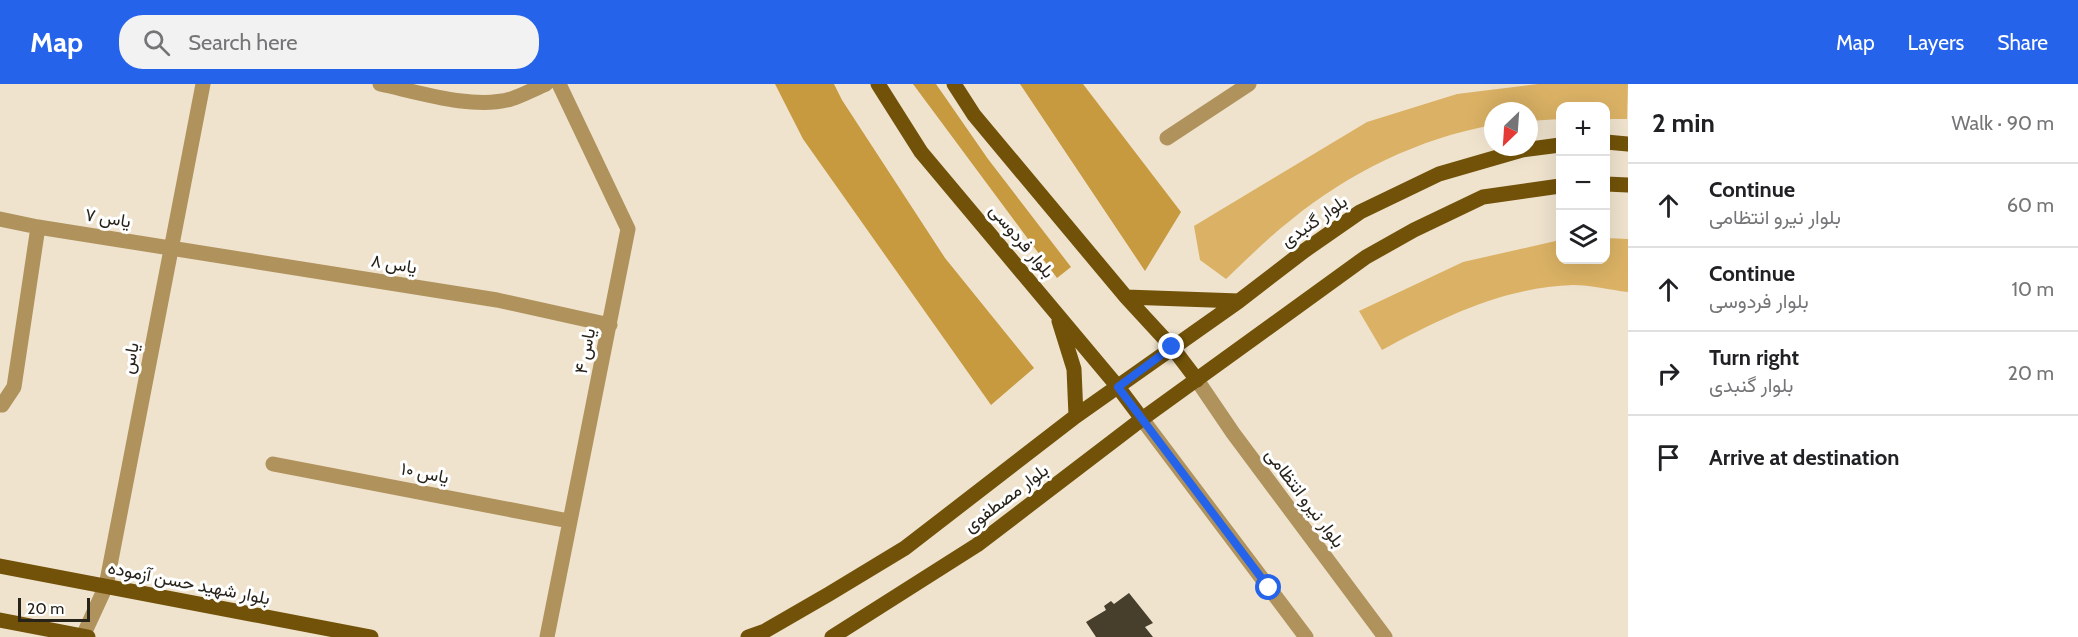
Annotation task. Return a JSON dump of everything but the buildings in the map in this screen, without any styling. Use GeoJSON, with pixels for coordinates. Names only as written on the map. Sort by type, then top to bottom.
{"type":"FeatureCollection","features":[{"type":"Feature","properties":{"kind":"main road","name":"بلوار فردوسی"},"geometry":{"type":"LineString","coordinates":[[878,84],[921,152],[1118,387],[1142,419]]}},
{"type":"Feature","properties":{"kind":"main road"},"geometry":{"type":"LineString","coordinates":[[954,84],[974,115],[1126,297],[1172,347],[1197,380],[1366,257],[1414,230],[1483,197],[1556,187]]}},
{"type":"Feature","properties":{"kind":"main road"},"geometry":{"type":"LineString","coordinates":[[1610,142],[1628,144]]}},
{"type":"Feature","properties":{"kind":"main road","name":"بلوار گنبدی"},"geometry":{"type":"LineString","coordinates":[[1118,387],[1360,212],[1439,174],[1522,150],[1556,146]]}},
{"type":"Feature","properties":{"kind":"main road"},"geometry":{"type":"LineString","coordinates":[[1610,184],[1628,185]]}},
{"type":"Feature","properties":{"kind":"main road"},"geometry":{"type":"LineString","coordinates":[[1126,297],[1239,301]]}},
{"type":"Feature","properties":{"kind":"main road"},"geometry":{"type":"LineString","coordinates":[[1056,313],[1074,369],[1076,416]]}},
{"type":"Feature","properties":{"kind":"main road","name":"بلوار مصطفوی"},"geometry":{"type":"LineString","coordinates":[[832,637],[976,545],[1197,380]]}},
{"type":"Feature","properties":{"kind":"main road","name":"بلوار مصطفوی"},"geometry":{"type":"LineString","coordinates":[[748,637],[829,594],[904,548],[1076,416],[1118,387]]}},
{"type":"Feature","properties":{"kind":"main road","name":"بلوار شهید حسن آزموده"},"geometry":{"type":"LineString","coordinates":[[0,566],[371,637]]}},
{"type":"Feature","properties":{"kind":"main road"},"geometry":{"type":"LineString","coordinates":[[0,620],[85,637]]}},
{"type":"Feature","properties":{"kind":"street","name":"یاس"},"geometry":{"type":"LineString","coordinates":[[85,637],[106,586],[203,84]]}},
{"type":"Feature","properties":{"kind":"street"},"geometry":{"type":"LineString","coordinates":[[380,84],[453,99],[486,102],[510,99],[546,84]]}},
{"type":"Feature","properties":{"kind":"street","name":"یاس ۴"},"geometry":{"type":"LineString","coordinates":[[547,637],[628,229],[559,84]]}},
{"type":"Feature","properties":{"kind":"street"},"geometry":{"type":"LineString","coordinates":[[1167,138],[1249,84]]}},
{"type":"Feature","properties":{"kind":"street","name":"یاس ۷"},"geometry":{"type":"LineString","coordinates":[[0,219],[171,247]]}},
{"type":"Feature","properties":{"kind":"street"},"geometry":{"type":"LineString","coordinates":[[0,405],[14,387],[38,227]]}},
{"type":"Feature","properties":{"kind":"street","name":"یاس ۸"},"geometry":{"type":"LineString","coordinates":[[171,247],[497,300],[610,325]]}},
{"type":"Feature","properties":{"kind":"street","name":"بلوار نیرو انتظامی"},"geometry":{"type":"LineString","coordinates":[[1197,380],[1233,433],[1385,637]]}},
{"type":"Feature","properties":{"kind":"street"},"geometry":{"type":"LineString","coordinates":[[1142,419],[1305,637]]}},
{"type":"Feature","properties":{"kind":"street","name":"یاس ۱۰"},"geometry":{"type":"LineString","coordinates":[[273,464],[569,521]]}},
{"type":"Feature","properties":{"kind":"shaded area"},"geometry":{"type":"Polygon","coordinates":[[[775,84],[834,84],[842,100],[945,258],[1034,368],[991,405],[803,139],[775,84]]]}},
{"type":"Feature","properties":{"kind":"shaded area"},"geometry":{"type":"Polygon","coordinates":[[[913,84],[936,84],[988,159],[1071,267],[1057,278],[913,84]]]}},
{"type":"Feature","properties":{"kind":"shaded area"},"geometry":{"type":"Polygon","coordinates":[[[1020,84],[1083,84],[1181,212],[1145,271],[1020,84]]]}},
{"type":"Feature","properties":{"kind":"shaded area"},"geometry":{"type":"Polygon","coordinates":[[[1538,84],[1628,84],[1627,119],[1610,119],[1610,102],[1556,102],[1556,119],[1538,120],[1538,102],[1484,102],[1484,127],[1412,148],[1336,187],[1282,227],[1226,279],[1200,260],[1194,226],[1367,122],[1457,94],[1538,84]]]}},
{"type":"Feature","properties":{"kind":"shaded area"},"geometry":{"type":"Polygon","coordinates":[[[1610,238],[1628,239],[1628,292],[1573,285],[1522,292],[1474,306],[1382,350],[1359,311],[1463,262],[1556,241],[1556,264],[1610,264],[1610,238]]]}},
{"type":"Feature","properties":{"kind":"route"},"geometry":{"type":"LineString","coordinates":[[1172,347],[1118,387],[1269,588]]}}]}
